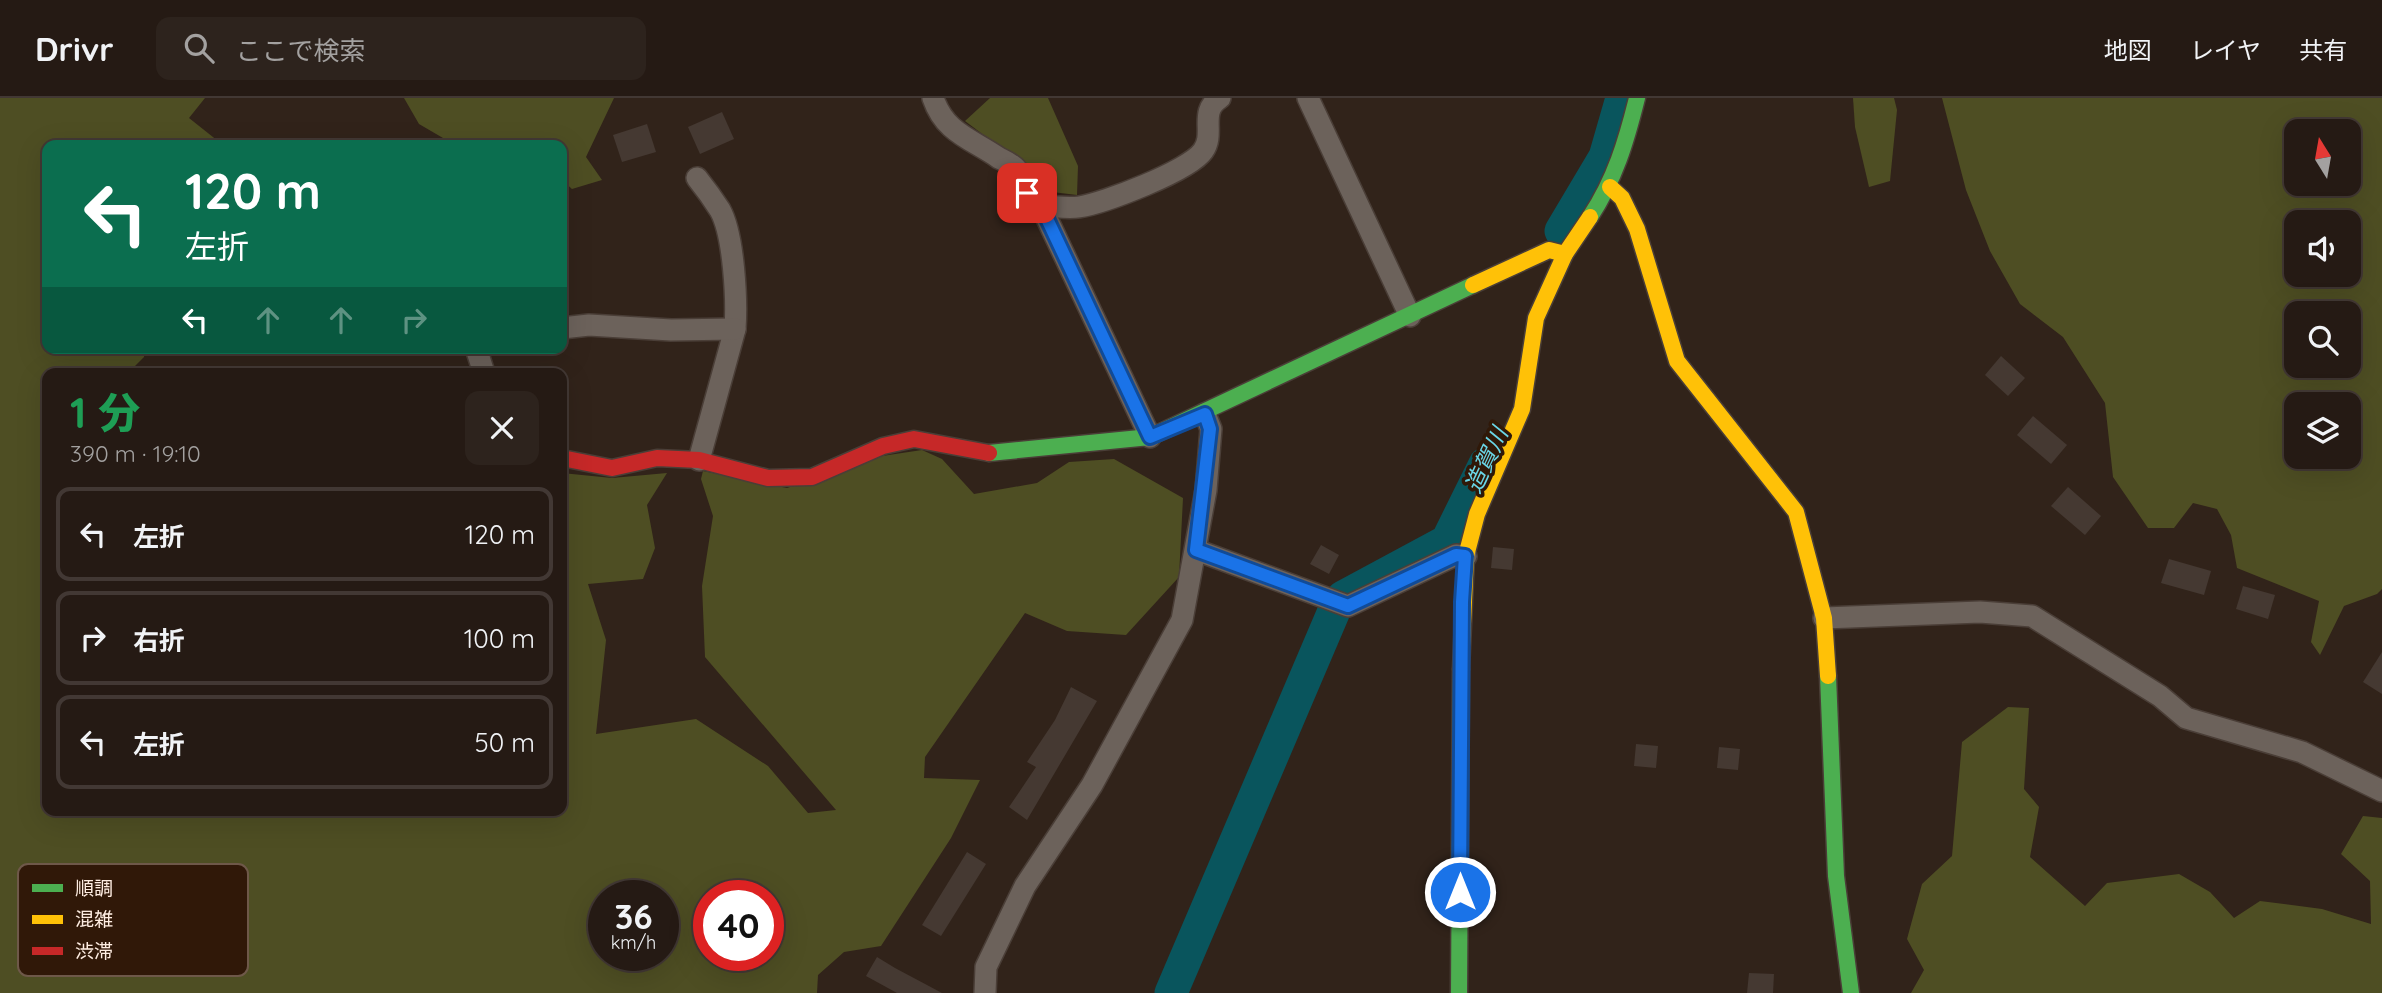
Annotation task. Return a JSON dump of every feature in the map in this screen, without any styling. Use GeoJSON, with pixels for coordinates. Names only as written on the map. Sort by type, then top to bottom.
{"type":"FeatureCollection","features":[{"type":"Feature","properties":{"kind":"street"},"geometry":{"type":"LineString","coordinates":[[933,98],[939,115],[953,131],[977,142],[1017,169],[1027,193],[1041,206],[1150,437]]}},
{"type":"Feature","properties":{"kind":"street"},"geometry":{"type":"LineString","coordinates":[[1041,206],[1077,208],[1105,201],[1147,184],[1201,154],[1207,143],[1207,116],[1212,104],[1220,98]]}},
{"type":"Feature","properties":{"kind":"street"},"geometry":{"type":"LineString","coordinates":[[1308,98],[1410,316]]}},
{"type":"Feature","properties":{"kind":"street"},"geometry":{"type":"LineString","coordinates":[[1460,993],[1462,602],[1465,556],[1477,514],[1522,409],[1530,372],[1536,318],[1565,254],[1610,187],[1624,150],[1637,98]]}},
{"type":"Feature","properties":{"kind":"street"},"geometry":{"type":"LineString","coordinates":[[697,178],[721,212],[734,274],[735,329],[699,460]]}},
{"type":"Feature","properties":{"kind":"street"},"geometry":{"type":"LineString","coordinates":[[1610,187],[1622,198],[1637,229],[1677,361],[1796,512],[1824,618],[1832,726],[1836,876],[1851,993]]}},
{"type":"Feature","properties":{"kind":"street"},"geometry":{"type":"LineString","coordinates":[[567,459],[612,468],[657,458],[699,460],[768,478],[812,477],[883,446],[914,439],[989,453],[1065,443],[1150,437],[1205,414],[1549,250],[1565,254]]}},
{"type":"Feature","properties":{"kind":"street"},"geometry":{"type":"LineString","coordinates":[[567,327],[589,325],[671,330],[735,329]]}},
{"type":"Feature","properties":{"kind":"street"},"geometry":{"type":"LineString","coordinates":[[985,993],[986,967],[1026,886],[1092,785],[1182,620],[1196,550],[1210,429],[1205,414]]}},
{"type":"Feature","properties":{"kind":"street"},"geometry":{"type":"LineString","coordinates":[[1196,550],[1348,606],[1456,555],[1465,556]]}},
{"type":"Feature","properties":{"kind":"street"},"geometry":{"type":"LineString","coordinates":[[1824,618],[1980,612],[2032,616],[2160,696],[2186,718],[2302,752],[2382,791]]}},
{"type":"Feature","properties":{"kind":"shaded area"},"geometry":{"type":"Polygon","coordinates":[[[0,98],[205,98],[189,118],[217,140],[42,140],[42,354],[144,354],[133,368],[42,368],[42,816],[567,816],[567,474],[612,478],[667,473],[647,505],[655,548],[643,579],[588,584],[606,640],[596,734],[696,719],[768,766],[808,813],[836,810],[705,657],[702,586],[713,516],[701,479],[703,471],[787,488],[882,456],[922,450],[942,459],[974,494],[1037,483],[1069,462],[1114,459],[1183,498],[1179,577],[1126,635],[1067,631],[1025,613],[925,757],[924,778],[980,780],[951,838],[881,946],[844,952],[818,975],[817,993],[0,993],[0,98]]]}},
{"type":"Feature","properties":{"kind":"shaded area"},"geometry":{"type":"Polygon","coordinates":[[[404,98],[614,98],[586,157],[602,180],[572,189],[567,184],[567,140],[446,140],[419,124],[404,98]]]}},
{"type":"Feature","properties":{"kind":"shaded area"},"geometry":{"type":"Polygon","coordinates":[[[990,98],[1048,98],[1078,166],[1077,195],[1036,190],[1014,158],[965,121],[990,98]]]}},
{"type":"Feature","properties":{"kind":"shaded area"},"geometry":{"type":"Polygon","coordinates":[[[1853,98],[1894,98],[1897,110],[1890,181],[1869,187],[1855,127],[1853,98]]]}},
{"type":"Feature","properties":{"kind":"shaded area"},"geometry":{"type":"Polygon","coordinates":[[[1942,98],[2382,98],[2382,589],[2377,594],[2344,606],[2320,655],[2311,642],[2319,601],[2237,568],[2231,535],[2217,509],[2193,503],[2174,528],[2148,528],[2113,477],[2105,403],[2063,337],[2020,304],[1990,251],[1966,190],[1942,98]]]}},
{"type":"Feature","properties":{"kind":"shaded area"},"geometry":{"type":"Polygon","coordinates":[[[2008,707],[2029,708],[2024,789],[2039,807],[2030,857],[2085,906],[2107,883],[2179,874],[2210,892],[2234,918],[2260,901],[2322,909],[2371,924],[2370,881],[2341,854],[2363,816],[2382,818],[2382,993],[1911,993],[1924,970],[1907,939],[1922,884],[1952,856],[1962,742],[2008,707]]]}},
{"type":"Feature","properties":{"kind":"building"},"geometry":{"type":"Polygon","coordinates":[[[722,112],[734,139],[700,154],[688,127],[722,112]]]}},
{"type":"Feature","properties":{"kind":"building"},"geometry":{"type":"Polygon","coordinates":[[[647,124],[656,152],[622,162],[613,135],[647,124]]]}},
{"type":"Feature","properties":{"kind":"building"},"geometry":{"type":"Polygon","coordinates":[[[2001,356],[2025,378],[2008,396],[1985,375],[2001,356]]]}},
{"type":"Feature","properties":{"kind":"building"},"geometry":{"type":"Polygon","coordinates":[[[2033,416],[2067,445],[2051,464],[2017,435],[2033,416]]]}},
{"type":"Feature","properties":{"kind":"building"},"geometry":{"type":"Polygon","coordinates":[[[2068,487],[2101,516],[2085,535],[2051,506],[2068,487]]]}},
{"type":"Feature","properties":{"kind":"building"},"geometry":{"type":"Polygon","coordinates":[[[1321,545],[1339,555],[1329,574],[1310,564],[1321,545]]]}},
{"type":"Feature","properties":{"kind":"building"},"geometry":{"type":"Polygon","coordinates":[[[1493,547],[1514,549],[1512,570],[1491,568],[1493,547]]]}},
{"type":"Feature","properties":{"kind":"building"},"geometry":{"type":"Polygon","coordinates":[[[2169,559],[2211,571],[2204,595],[2161,583],[2169,559]]]}},
{"type":"Feature","properties":{"kind":"building"},"geometry":{"type":"Polygon","coordinates":[[[2243,586],[2275,595],[2268,619],[2236,609],[2243,586]]]}},
{"type":"Feature","properties":{"kind":"building"},"geometry":{"type":"Polygon","coordinates":[[[2382,652],[2382,694],[2363,682],[2382,652]]]}},
{"type":"Feature","properties":{"kind":"building"},"geometry":{"type":"Polygon","coordinates":[[[1071,687],[1097,701],[1027,820],[1009,807],[1036,767],[1027,762],[1055,720],[1071,687]]]}},
{"type":"Feature","properties":{"kind":"building"},"geometry":{"type":"Polygon","coordinates":[[[1636,744],[1658,746],[1656,768],[1634,766],[1636,744]]]}},
{"type":"Feature","properties":{"kind":"building"},"geometry":{"type":"Polygon","coordinates":[[[1719,747],[1740,749],[1738,770],[1717,768],[1719,747]]]}},
{"type":"Feature","properties":{"kind":"building"},"geometry":{"type":"Polygon","coordinates":[[[967,852],[986,864],[941,936],[922,925],[967,852]]]}},
{"type":"Feature","properties":{"kind":"building"},"geometry":{"type":"Polygon","coordinates":[[[877,957],[942,993],[897,993],[866,976],[877,957]]]}},
{"type":"Feature","properties":{"kind":"building"},"geometry":{"type":"Polygon","coordinates":[[[1749,973],[1774,974],[1773,993],[1747,993],[1749,973]]]}},
{"type":"Feature","properties":{"kind":"waterway","name":"造賀川"},"geometry":{"type":"LineString","coordinates":[[1561,231],[1605,157],[1622,98]]}},
{"type":"Feature","properties":{"kind":"waterway","name":"造賀川"},"geometry":{"type":"LineString","coordinates":[[1343,597],[1447,541],[1485,464]]}},
{"type":"Feature","properties":{"kind":"waterway","name":"造賀川"},"geometry":{"type":"LineString","coordinates":[[1171,993],[1334,611]]}},
{"type":"Feature","properties":{"kind":"traffic: fast"},"geometry":{"type":"LineString","coordinates":[[1590,217],[1619,160],[1637,98]]}},
{"type":"Feature","properties":{"kind":"traffic: fast"},"geometry":{"type":"LineString","coordinates":[[989,453],[1150,437],[1473,285]]}},
{"type":"Feature","properties":{"kind":"traffic: fast"},"geometry":{"type":"LineString","coordinates":[[1459,993],[1461,669]]}},
{"type":"Feature","properties":{"kind":"traffic: fast"},"geometry":{"type":"LineString","coordinates":[[1828,676],[1836,876],[1851,993]]}},
{"type":"Feature","properties":{"kind":"traffic: slow"},"geometry":{"type":"LineString","coordinates":[[1610,187],[1622,198],[1637,229],[1677,361],[1796,512],[1824,618],[1828,676]]}},
{"type":"Feature","properties":{"kind":"traffic: slow"},"geometry":{"type":"LineString","coordinates":[[1461,669],[1466,556],[1477,514],[1522,409],[1536,318],[1565,254],[1590,217]]}},
{"type":"Feature","properties":{"kind":"traffic: slow"},"geometry":{"type":"LineString","coordinates":[[1473,285],[1549,250],[1565,254]]}},
{"type":"Feature","properties":{"kind":"traffic: jam"},"geometry":{"type":"LineString","coordinates":[[567,459],[612,468],[657,458],[699,460],[768,478],[812,477],[883,446],[914,439],[989,453]]}},
{"type":"Feature","properties":{"kind":"route"},"geometry":{"type":"LineString","coordinates":[[1027,193],[1041,206],[1150,437],[1205,414],[1210,429],[1206,491],[1196,550],[1348,606],[1456,555],[1465,556],[1462,602],[1460,892]]}}]}
